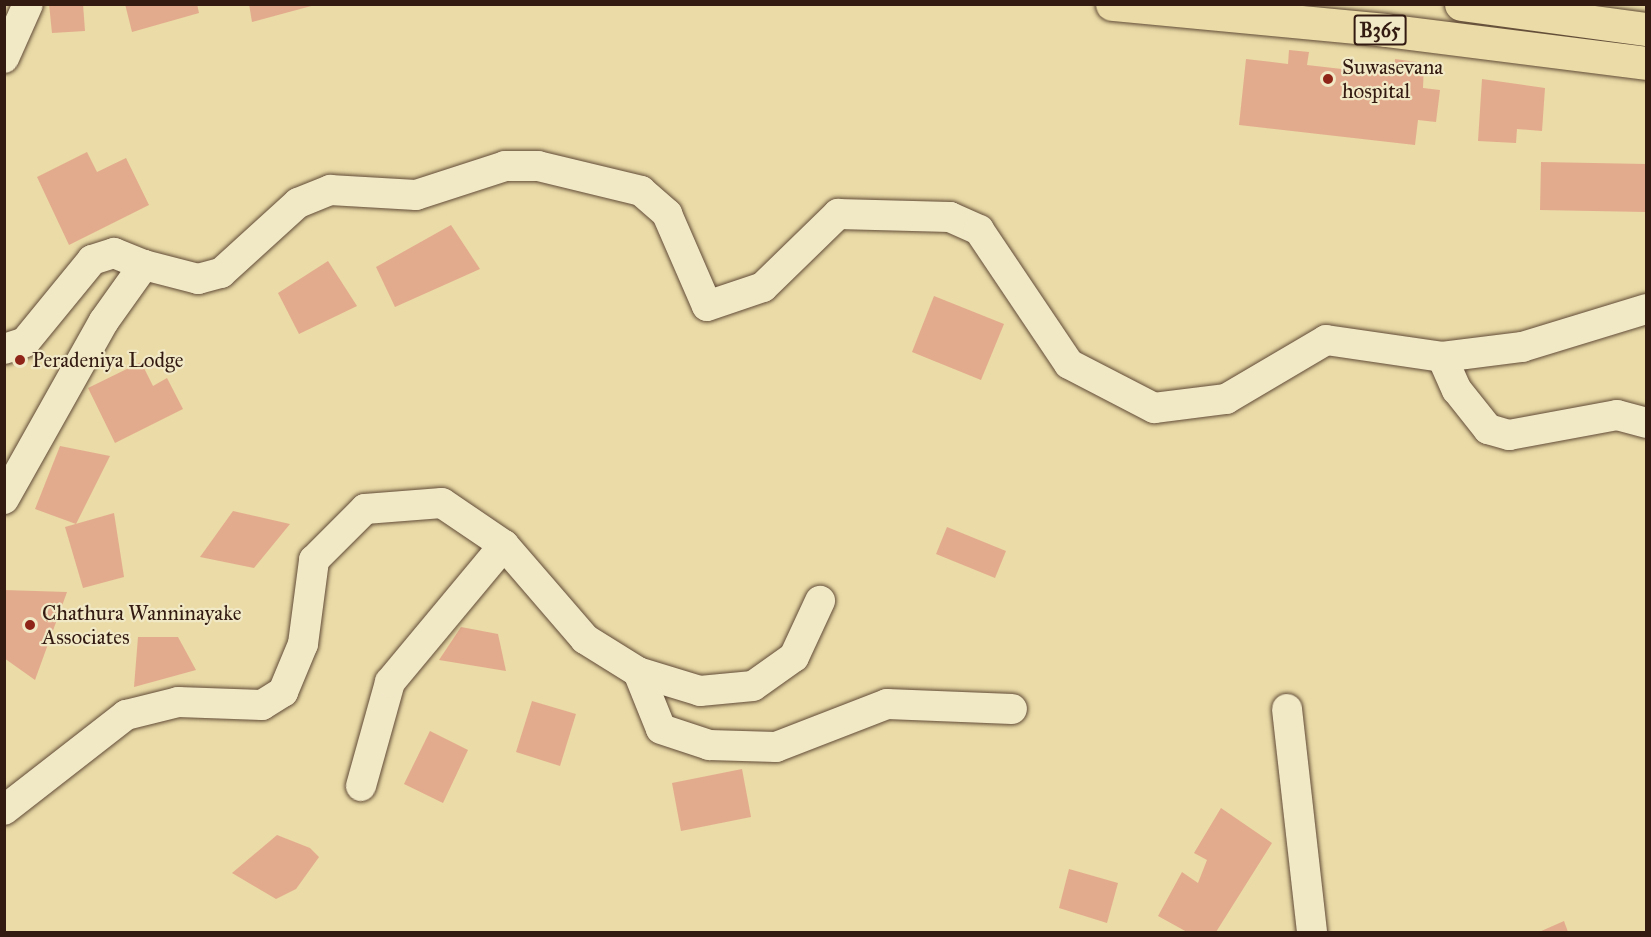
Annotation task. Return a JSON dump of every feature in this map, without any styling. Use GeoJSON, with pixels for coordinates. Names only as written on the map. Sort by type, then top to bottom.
{"type":"FeatureCollection","features":[{"type":"Feature","properties":{"kind":"main road","name":"B365"},"geometry":{"type":"LineString","coordinates":[[1112,4],[1385,30],[1647,63]]}},
{"type":"Feature","properties":{"kind":"main road"},"geometry":{"type":"LineString","coordinates":[[1461,4],[1647,30]]}},
{"type":"Feature","properties":{"kind":"street"},"geometry":{"type":"LineString","coordinates":[[4,58],[28,4]]}},
{"type":"Feature","properties":{"kind":"street"},"geometry":{"type":"LineString","coordinates":[[4,349],[25,342],[92,260],[114,253],[144,265],[198,279],[221,273],[298,203],[330,190],[416,195],[505,166],[538,166],[641,191],[667,214],[708,306],[764,287],[837,214],[950,218],[979,230],[1069,364],[1154,408],[1226,399],[1326,340],[1442,357],[1522,347],[1647,309]]}},
{"type":"Feature","properties":{"kind":"street"},"geometry":{"type":"LineString","coordinates":[[4,499],[104,321],[144,265]]}},
{"type":"Feature","properties":{"kind":"street"},"geometry":{"type":"LineString","coordinates":[[1442,357],[1457,390],[1488,429],[1509,435],[1617,415],[1647,423]]}},
{"type":"Feature","properties":{"kind":"street"},"geometry":{"type":"LineString","coordinates":[[4,810],[126,715],[178,702],[262,705],[283,692],[303,644],[314,560],[365,510],[442,503],[504,544],[585,639],[638,672],[700,691],[753,686],[794,657],[820,601]]}},
{"type":"Feature","properties":{"kind":"street"},"geometry":{"type":"LineString","coordinates":[[361,786],[390,682],[504,544]]}},
{"type":"Feature","properties":{"kind":"street"},"geometry":{"type":"LineString","coordinates":[[638,672],[661,729],[709,745],[776,747],[887,704],[1012,709]]}},
{"type":"Feature","properties":{"kind":"street"},"geometry":{"type":"LineString","coordinates":[[1287,709],[1312,933]]}},
{"type":"Feature","properties":{"kind":"building"},"geometry":{"type":"Polygon","coordinates":[[[49,4],[83,4],[85,31],[52,33],[49,4]]]}},
{"type":"Feature","properties":{"kind":"building"},"geometry":{"type":"Polygon","coordinates":[[[125,4],[197,4],[199,13],[132,32],[125,4]]]}},
{"type":"Feature","properties":{"kind":"building"},"geometry":{"type":"Polygon","coordinates":[[[249,4],[315,4],[315,5],[252,22],[249,4]]]}},
{"type":"Feature","properties":{"kind":"building"},"geometry":{"type":"Polygon","coordinates":[[[1289,50],[1309,52],[1307,65],[1394,75],[1395,59],[1424,63],[1423,88],[1440,90],[1436,122],[1418,120],[1415,145],[1239,125],[1246,59],[1288,64],[1289,50]]]}},
{"type":"Feature","properties":{"kind":"building"},"geometry":{"type":"Polygon","coordinates":[[[1482,79],[1545,88],[1542,131],[1517,129],[1516,143],[1478,141],[1482,79]]]}},
{"type":"Feature","properties":{"kind":"building"},"geometry":{"type":"Polygon","coordinates":[[[87,152],[97,172],[126,158],[149,205],[69,245],[37,177],[87,152]]]}},
{"type":"Feature","properties":{"kind":"building"},"geometry":{"type":"Polygon","coordinates":[[[1541,162],[1646,164],[1646,212],[1540,210],[1541,162]]]}},
{"type":"Feature","properties":{"kind":"building"},"geometry":{"type":"Polygon","coordinates":[[[451,225],[480,269],[395,307],[376,267],[451,225]]]}},
{"type":"Feature","properties":{"kind":"building"},"geometry":{"type":"Polygon","coordinates":[[[328,261],[357,306],[299,334],[278,293],[328,261]]]}},
{"type":"Feature","properties":{"kind":"building"},"geometry":{"type":"Polygon","coordinates":[[[934,296],[1004,324],[981,380],[912,352],[934,296]]]}},
{"type":"Feature","properties":{"kind":"building"},"geometry":{"type":"Polygon","coordinates":[[[141,362],[153,386],[167,378],[183,409],[115,443],[88,388],[141,362]]]}},
{"type":"Feature","properties":{"kind":"building"},"geometry":{"type":"Polygon","coordinates":[[[60,446],[110,456],[76,524],[35,509],[60,446]]]}},
{"type":"Feature","properties":{"kind":"building"},"geometry":{"type":"Polygon","coordinates":[[[233,511],[290,524],[254,568],[200,557],[233,511]]]}},
{"type":"Feature","properties":{"kind":"building"},"geometry":{"type":"Polygon","coordinates":[[[114,513],[124,577],[83,588],[65,527],[114,513]]]}},
{"type":"Feature","properties":{"kind":"building"},"geometry":{"type":"Polygon","coordinates":[[[947,527],[1006,551],[995,578],[936,554],[947,527]]]}},
{"type":"Feature","properties":{"kind":"building","name":"Chathura Wanninayake Associates"},"geometry":{"type":"Polygon","coordinates":[[[4,590],[67,592],[35,680],[4,658],[4,590]]]}},
{"type":"Feature","properties":{"kind":"building"},"geometry":{"type":"Polygon","coordinates":[[[461,627],[498,634],[506,671],[439,660],[461,627]]]}},
{"type":"Feature","properties":{"kind":"building"},"geometry":{"type":"Polygon","coordinates":[[[138,637],[178,637],[196,670],[134,687],[138,637]]]}},
{"type":"Feature","properties":{"kind":"building"},"geometry":{"type":"Polygon","coordinates":[[[532,701],[576,714],[560,766],[516,752],[532,701]]]}},
{"type":"Feature","properties":{"kind":"building"},"geometry":{"type":"Polygon","coordinates":[[[430,731],[468,750],[443,803],[404,784],[430,731]]]}},
{"type":"Feature","properties":{"kind":"building"},"geometry":{"type":"Polygon","coordinates":[[[742,769],[751,817],[681,831],[672,783],[742,769]]]}},
{"type":"Feature","properties":{"kind":"building"},"geometry":{"type":"Polygon","coordinates":[[[1221,808],[1272,843],[1216,932],[1187,932],[1158,916],[1182,872],[1198,883],[1207,860],[1194,853],[1221,808]]]}},
{"type":"Feature","properties":{"kind":"building"},"geometry":{"type":"Polygon","coordinates":[[[277,835],[310,848],[319,857],[296,889],[276,899],[232,873],[277,835]]]}},
{"type":"Feature","properties":{"kind":"building"},"geometry":{"type":"Polygon","coordinates":[[[1069,869],[1118,883],[1107,923],[1059,908],[1069,869]]]}},
{"type":"Feature","properties":{"kind":"building"},"geometry":{"type":"Polygon","coordinates":[[[1564,921],[1568,932],[1539,932],[1564,921]]]}},
{"type":"Feature","properties":{"kind":"place","name":"Suwasevana hospital"},"geometry":{"type":"Point","coordinates":[1328,79]}},
{"type":"Feature","properties":{"kind":"place","name":"Peradeniya Lodge"},"geometry":{"type":"Point","coordinates":[20,360]}},
{"type":"Feature","properties":{"kind":"place","name":"Chathura Wanninayake Associates"},"geometry":{"type":"Point","coordinates":[30,625]}}]}
